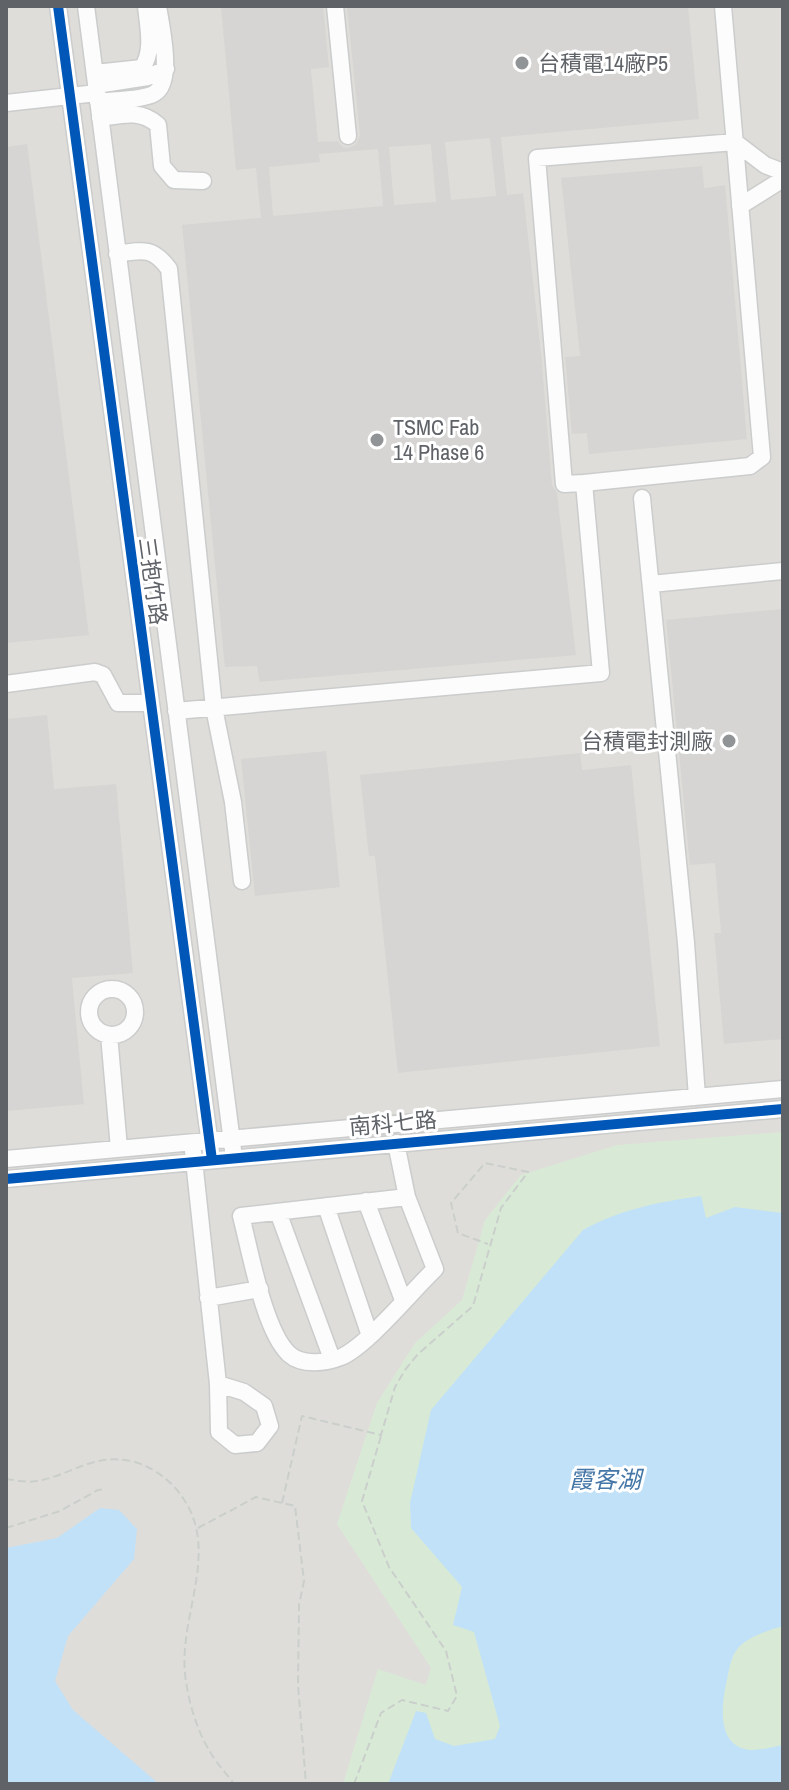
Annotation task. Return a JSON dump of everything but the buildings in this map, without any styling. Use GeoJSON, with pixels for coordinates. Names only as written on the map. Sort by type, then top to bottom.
{"type":"FeatureCollection","features":[{"type":"Feature","properties":{"kind":"street","name":"三抱竹路"},"geometry":{"type":"LineString","coordinates":[[58,6],[212,1160]]}},
{"type":"Feature","properties":{"kind":"street","name":"三抱竹路"},"geometry":{"type":"LineString","coordinates":[[86,6],[234,1158]]}},
{"type":"Feature","properties":{"kind":"street"},"geometry":{"type":"LineString","coordinates":[[335,6],[348,136]]}},
{"type":"Feature","properties":{"kind":"street"},"geometry":{"type":"LineString","coordinates":[[723,6],[735,142],[740,206],[762,457],[750,466],[564,484],[537,158],[735,142],[765,165],[783,172]]}},
{"type":"Feature","properties":{"kind":"street"},"geometry":{"type":"LineString","coordinates":[[97,94],[142,68],[148,59],[156,7]]}},
{"type":"Feature","properties":{"kind":"street"},"geometry":{"type":"LineString","coordinates":[[6,103],[69,95],[153,95],[162,86],[166,69],[156,7]]}},
{"type":"Feature","properties":{"kind":"street"},"geometry":{"type":"LineString","coordinates":[[97,94],[149,117],[158,125],[162,166],[174,180],[203,181]]}},
{"type":"Feature","properties":{"kind":"street"},"geometry":{"type":"LineString","coordinates":[[740,206],[783,179]]}},
{"type":"Feature","properties":{"kind":"street"},"geometry":{"type":"LineString","coordinates":[[117,254],[141,250],[158,255],[169,269],[214,708],[233,802],[242,881]]}},
{"type":"Feature","properties":{"kind":"street"},"geometry":{"type":"LineString","coordinates":[[176,711],[601,673],[584,483]]}},
{"type":"Feature","properties":{"kind":"street"},"geometry":{"type":"LineString","coordinates":[[642,498],[685,927],[697,1097]]}},
{"type":"Feature","properties":{"kind":"street"},"geometry":{"type":"LineString","coordinates":[[651,584],[783,571]]}},
{"type":"Feature","properties":{"kind":"street"},"geometry":{"type":"LineString","coordinates":[[6,684],[95,672],[103,675],[113,699],[118,703],[149,703]]}},
{"type":"Feature","properties":{"kind":"street"},"geometry":{"type":"LineString","coordinates":[[109,1035],[119,1148]]}},
{"type":"Feature","properties":{"kind":"street","name":"南科七路"},"geometry":{"type":"LineString","coordinates":[[6,1159],[783,1089]]}},
{"type":"Feature","properties":{"kind":"street"},"geometry":{"type":"LineString","coordinates":[[655,1100],[657,1119]]}},
{"type":"Feature","properties":{"kind":"street","name":"南科七路"},"geometry":{"type":"LineString","coordinates":[[6,1179],[783,1109]]}},
{"type":"Feature","properties":{"kind":"street"},"geometry":{"type":"LineString","coordinates":[[193,1142],[218,1384]]}},
{"type":"Feature","properties":{"kind":"street"},"geometry":{"type":"LineString","coordinates":[[396,1143],[407,1197],[435,1269],[370,1336],[342,1357],[314,1364],[290,1356],[275,1334],[241,1216],[407,1197]]}},
{"type":"Feature","properties":{"kind":"street"},"geometry":{"type":"LineString","coordinates":[[366,1201],[403,1300]]}},
{"type":"Feature","properties":{"kind":"street"},"geometry":{"type":"LineString","coordinates":[[326,1206],[370,1336]]}},
{"type":"Feature","properties":{"kind":"street"},"geometry":{"type":"LineString","coordinates":[[278,1212],[332,1359]]}},
{"type":"Feature","properties":{"kind":"street"},"geometry":{"type":"LineString","coordinates":[[208,1298],[260,1289]]}},
{"type":"Feature","properties":{"kind":"path"},"geometry":{"type":"LineString","coordinates":[[354,1784],[381,1713],[402,1700],[448,1711],[457,1696],[446,1651],[389,1567],[362,1501],[395,1387],[418,1354],[473,1306],[488,1244],[501,1208],[528,1172],[485,1163],[451,1203],[458,1233],[488,1244]]}},
{"type":"Feature","properties":{"kind":"path"},"geometry":{"type":"LineString","coordinates":[[282,1503],[302,1416],[381,1435]]}},
{"type":"Feature","properties":{"kind":"path"},"geometry":{"type":"LineString","coordinates":[[6,1479],[32,1482],[88,1462],[131,1461],[146,1466],[171,1483],[187,1504],[197,1528],[200,1556],[185,1637],[187,1682],[195,1716],[210,1754],[234,1784]]}},
{"type":"Feature","properties":{"kind":"path"},"geometry":{"type":"LineString","coordinates":[[6,1528],[46,1517],[98,1490],[106,1489]]}},
{"type":"Feature","properties":{"kind":"path"},"geometry":{"type":"LineString","coordinates":[[197,1528],[256,1497],[295,1506],[304,1581],[299,1605],[298,1685],[306,1784]]}},
{"type":"Feature","properties":{"kind":"shaded area"},"geometry":{"type":"Polygon","coordinates":[[[6,6],[783,6],[783,1784],[6,1784],[6,6]]]}},
{"type":"Feature","properties":{"kind":"green space","name":"霞客湖"},"geometry":{"type":"Polygon","coordinates":[[[783,1132],[783,1784],[343,1784],[378,1669],[426,1685],[431,1668],[337,1524],[377,1403],[415,1343],[462,1300],[485,1220],[521,1175],[617,1145],[783,1132]]]}},
{"type":"Feature","properties":{"kind":"water","name":"霞客湖"},"geometry":{"type":"Polygon","coordinates":[[[701,1196],[706,1218],[735,1207],[783,1213],[783,1626],[753,1637],[735,1652],[726,1684],[723,1715],[727,1735],[741,1748],[756,1750],[783,1745],[783,1784],[388,1784],[416,1711],[426,1713],[435,1739],[454,1746],[495,1739],[500,1726],[474,1632],[453,1625],[462,1587],[411,1528],[410,1503],[431,1410],[583,1230],[640,1207],[701,1196]]]}},
{"type":"Feature","properties":{"kind":"water"},"geometry":{"type":"Polygon","coordinates":[[[100,1508],[119,1510],[137,1529],[134,1559],[68,1636],[55,1681],[73,1710],[159,1784],[6,1784],[6,1548],[57,1538],[100,1508]]]}},
{"type":"Feature","properties":{"kind":"cycle path"},"geometry":{"type":"LineString","coordinates":[[58,6],[212,1160]]}},
{"type":"Feature","properties":{"kind":"cycle path"},"geometry":{"type":"LineString","coordinates":[[6,1179],[783,1109]]}},
{"type":"Feature","properties":{"kind":"place","name":"台積電14廠P5"},"geometry":{"type":"Point","coordinates":[522,63]}},
{"type":"Feature","properties":{"kind":"place","name":"TSMC Fab 14 Phase 6"},"geometry":{"type":"Point","coordinates":[377,440]}},
{"type":"Feature","properties":{"kind":"place","name":"台積電封測廠"},"geometry":{"type":"Point","coordinates":[729,741]}}]}
